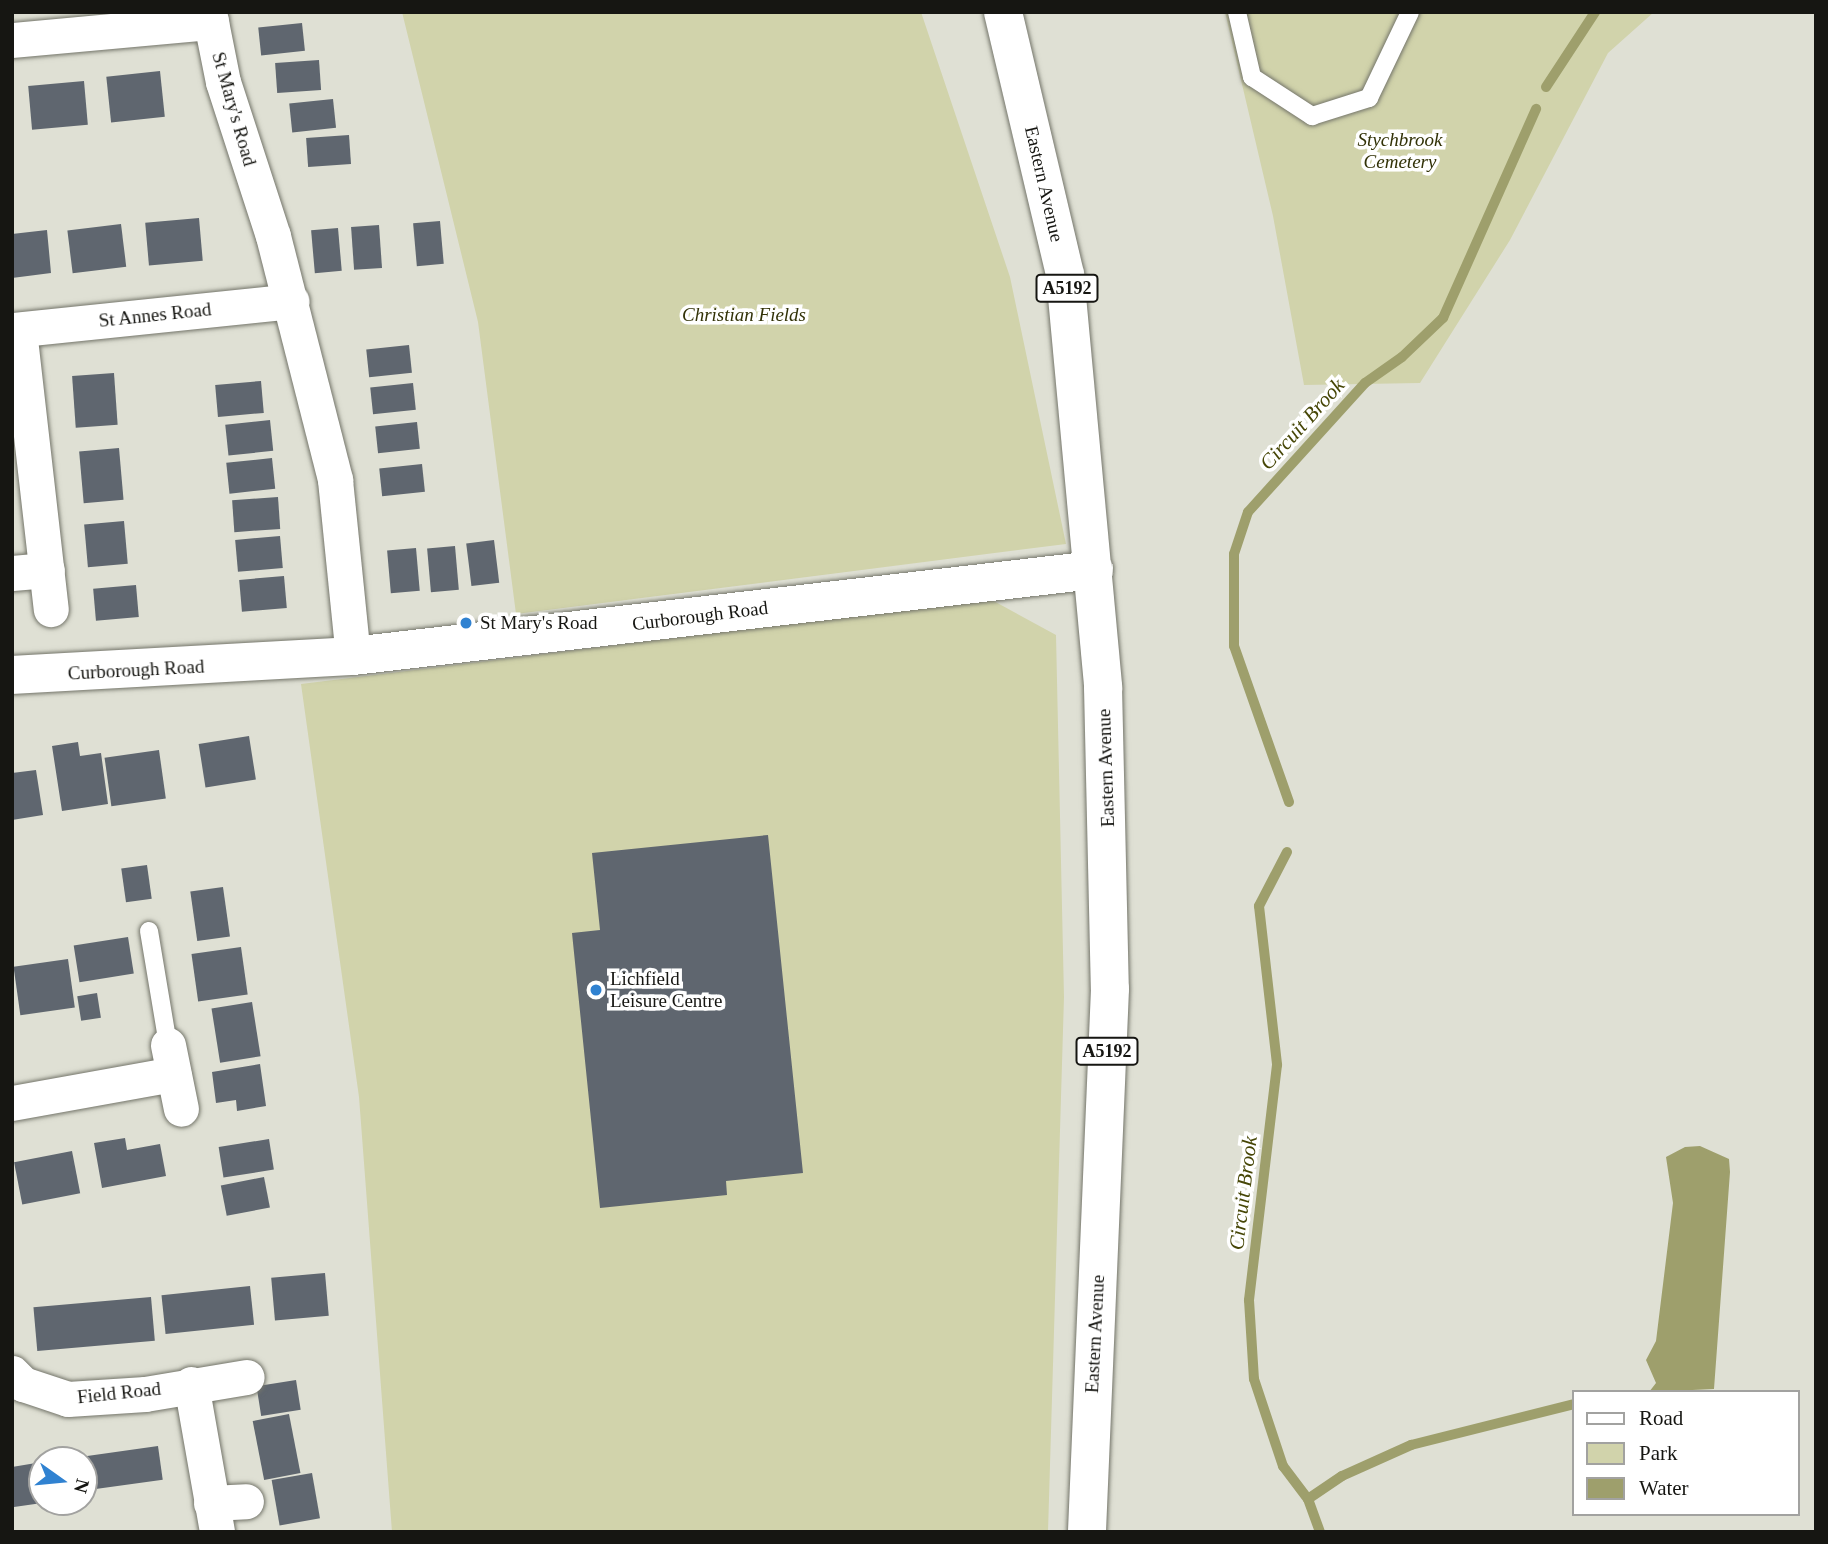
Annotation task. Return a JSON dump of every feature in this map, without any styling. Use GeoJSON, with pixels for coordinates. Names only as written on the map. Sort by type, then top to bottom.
{"type":"FeatureCollection","features":[{"type":"Feature","properties":{"kind":"main road","name":"Eastern Avenue"},"geometry":{"type":"LineString","coordinates":[[1003,12],[1065,275],[1094,570],[1108,798],[1110,989],[1087,1532]]}},
{"type":"Feature","properties":{"kind":"main road","name":"Curborough Road"},"geometry":{"type":"LineString","coordinates":[[12,675],[353,656],[1094,570]]}},
{"type":"Feature","properties":{"kind":"street"},"geometry":{"type":"LineString","coordinates":[[12,40],[210,17]]}},
{"type":"Feature","properties":{"kind":"street","name":"St Mary's Road"},"geometry":{"type":"LineString","coordinates":[[210,17],[222,82],[291,301],[335,480],[353,656]]}},
{"type":"Feature","properties":{"kind":"street","name":"St Annes Road"},"geometry":{"type":"LineString","coordinates":[[51,610],[15,330],[291,301]]}},
{"type":"Feature","properties":{"kind":"street"},"geometry":{"type":"LineString","coordinates":[[12,573],[47,570]]}},
{"type":"Feature","properties":{"kind":"street"},"geometry":{"type":"LineString","coordinates":[[12,1103],[170,1060],[180,1109]]}},
{"type":"Feature","properties":{"kind":"street","name":"Field Road"},"geometry":{"type":"LineString","coordinates":[[12,1373],[23,1384],[68,1399],[145,1394],[191,1384],[247,1377]]}},
{"type":"Feature","properties":{"kind":"street"},"geometry":{"type":"LineString","coordinates":[[191,1384],[214,1517],[246,1502]]}},
{"type":"Feature","properties":{"kind":"lane"},"geometry":{"type":"LineString","coordinates":[[1237,12],[1252,77],[1312,116],[1369,98],[1410,12]]}},
{"type":"Feature","properties":{"kind":"lane"},"geometry":{"type":"LineString","coordinates":[[149,931],[170,1060]]}},
{"type":"Feature","properties":{"kind":"green space","name":"Christian Fields"},"geometry":{"type":"Polygon","coordinates":[[[402,12],[921,12],[1010,277],[1066,544],[516,614],[478,322],[402,12]]]}},
{"type":"Feature","properties":{"kind":"green space","name":"Stychbrook Cemetery"},"geometry":{"type":"Polygon","coordinates":[[[1225,12],[1654,12],[1608,53],[1510,240],[1420,383],[1304,385],[1273,216],[1225,12]]]}},
{"type":"Feature","properties":{"kind":"green space","name":"Lichfield Leisure Centre"},"geometry":{"type":"Polygon","coordinates":[[[990,599],[1056,635],[1064,997],[1048,1532],[392,1532],[359,1097],[301,684],[990,599]]]}},
{"type":"Feature","properties":{"kind":"water"},"geometry":{"type":"Polygon","coordinates":[[[1700,1146],[1729,1159],[1714,1389],[1651,1390],[1656,1383],[1646,1360],[1656,1341],[1673,1203],[1666,1157],[1685,1147],[1700,1146]]]}},
{"type":"Feature","properties":{"kind":"building"},"geometry":{"type":"Polygon","coordinates":[[[302,23],[305,51],[261,55],[258,28],[302,23]]]}},
{"type":"Feature","properties":{"kind":"building"},"geometry":{"type":"Polygon","coordinates":[[[319,60],[321,90],[277,93],[275,63],[319,60]]]}},
{"type":"Feature","properties":{"kind":"building"},"geometry":{"type":"Polygon","coordinates":[[[160,71],[165,117],[111,122],[106,77],[160,71]]]}},
{"type":"Feature","properties":{"kind":"building"},"geometry":{"type":"Polygon","coordinates":[[[84,81],[88,125],[32,130],[28,86],[84,81]]]}},
{"type":"Feature","properties":{"kind":"building"},"geometry":{"type":"Polygon","coordinates":[[[333,99],[336,128],[292,132],[289,104],[333,99]]]}},
{"type":"Feature","properties":{"kind":"building"},"geometry":{"type":"Polygon","coordinates":[[[349,135],[351,164],[308,167],[306,138],[349,135]]]}},
{"type":"Feature","properties":{"kind":"building"},"geometry":{"type":"Polygon","coordinates":[[[199,218],[203,261],[149,266],[145,223],[199,218]]]}},
{"type":"Feature","properties":{"kind":"building"},"geometry":{"type":"Polygon","coordinates":[[[440,221],[444,264],[417,266],[413,223],[440,221]]]}},
{"type":"Feature","properties":{"kind":"building"},"geometry":{"type":"Polygon","coordinates":[[[121,224],[126,267],[73,273],[67,231],[121,224]]]}},
{"type":"Feature","properties":{"kind":"building"},"geometry":{"type":"Polygon","coordinates":[[[379,225],[382,268],[354,270],[351,227],[379,225]]]}},
{"type":"Feature","properties":{"kind":"building"},"geometry":{"type":"Polygon","coordinates":[[[338,228],[342,271],[315,273],[311,230],[338,228]]]}},
{"type":"Feature","properties":{"kind":"building"},"geometry":{"type":"Polygon","coordinates":[[[47,230],[51,273],[12,278],[12,234],[47,230]]]}},
{"type":"Feature","properties":{"kind":"building"},"geometry":{"type":"Polygon","coordinates":[[[409,345],[412,373],[369,377],[366,349],[409,345]]]}},
{"type":"Feature","properties":{"kind":"building"},"geometry":{"type":"Polygon","coordinates":[[[114,373],[118,425],[76,428],[72,376],[114,373]]]}},
{"type":"Feature","properties":{"kind":"building"},"geometry":{"type":"Polygon","coordinates":[[[261,381],[264,413],[218,417],[215,385],[261,381]]]}},
{"type":"Feature","properties":{"kind":"building"},"geometry":{"type":"Polygon","coordinates":[[[413,383],[416,410],[373,414],[370,387],[413,383]]]}},
{"type":"Feature","properties":{"kind":"building"},"geometry":{"type":"Polygon","coordinates":[[[270,420],[273,451],[228,456],[225,425],[270,420]]]}},
{"type":"Feature","properties":{"kind":"building"},"geometry":{"type":"Polygon","coordinates":[[[417,422],[420,449],[378,453],[375,426],[417,422]]]}},
{"type":"Feature","properties":{"kind":"building"},"geometry":{"type":"Polygon","coordinates":[[[119,448],[124,500],[84,503],[79,451],[119,448]]]}},
{"type":"Feature","properties":{"kind":"building"},"geometry":{"type":"Polygon","coordinates":[[[272,458],[275,489],[229,494],[226,463],[272,458]]]}},
{"type":"Feature","properties":{"kind":"building"},"geometry":{"type":"Polygon","coordinates":[[[422,464],[425,492],[382,496],[379,468],[422,464]]]}},
{"type":"Feature","properties":{"kind":"building"},"geometry":{"type":"Polygon","coordinates":[[[278,497],[280,529],[234,532],[232,500],[278,497]]]}},
{"type":"Feature","properties":{"kind":"building"},"geometry":{"type":"Polygon","coordinates":[[[124,521],[128,564],[88,567],[84,524],[124,521]]]}},
{"type":"Feature","properties":{"kind":"building"},"geometry":{"type":"Polygon","coordinates":[[[280,536],[283,568],[238,572],[235,540],[280,536]]]}},
{"type":"Feature","properties":{"kind":"building"},"geometry":{"type":"Polygon","coordinates":[[[494,540],[499,583],[471,586],[466,543],[494,540]]]}},
{"type":"Feature","properties":{"kind":"building"},"geometry":{"type":"Polygon","coordinates":[[[455,546],[459,590],[431,592],[427,548],[455,546]]]}},
{"type":"Feature","properties":{"kind":"building"},"geometry":{"type":"Polygon","coordinates":[[[416,548],[420,591],[391,593],[387,551],[416,548]]]}},
{"type":"Feature","properties":{"kind":"building"},"geometry":{"type":"Polygon","coordinates":[[[284,576],[287,608],[242,612],[239,580],[284,576]]]}},
{"type":"Feature","properties":{"kind":"building"},"geometry":{"type":"Polygon","coordinates":[[[136,585],[139,617],[96,621],[93,589],[136,585]]]}},
{"type":"Feature","properties":{"kind":"building"},"geometry":{"type":"Polygon","coordinates":[[[249,736],[256,779],[206,787],[199,744],[249,736]]]}},
{"type":"Feature","properties":{"kind":"building"},"geometry":{"type":"Polygon","coordinates":[[[78,742],[80,756],[101,753],[108,804],[62,811],[52,746],[78,742]]]}},
{"type":"Feature","properties":{"kind":"building"},"geometry":{"type":"Polygon","coordinates":[[[159,750],[166,799],[111,806],[105,758],[159,750]]]}},
{"type":"Feature","properties":{"kind":"building"},"geometry":{"type":"Polygon","coordinates":[[[36,770],[43,815],[12,820],[12,773],[36,770]]]}},
{"type":"Feature","properties":{"kind":"building"},"geometry":{"type":"Polygon","coordinates":[[[768,835],[803,1173],[726,1181],[727,1195],[600,1208],[572,933],[600,930],[592,853],[768,835]]]}},
{"type":"Feature","properties":{"kind":"building"},"geometry":{"type":"Polygon","coordinates":[[[147,865],[152,899],[126,902],[121,869],[147,865]]]}},
{"type":"Feature","properties":{"kind":"building"},"geometry":{"type":"Polygon","coordinates":[[[223,887],[230,937],[197,941],[190,892],[223,887]]]}},
{"type":"Feature","properties":{"kind":"building"},"geometry":{"type":"Polygon","coordinates":[[[128,937],[134,974],[79,982],[74,946],[128,937]]]}},
{"type":"Feature","properties":{"kind":"building"},"geometry":{"type":"Polygon","coordinates":[[[241,947],[248,995],[198,1001],[191,954],[241,947]]]}},
{"type":"Feature","properties":{"kind":"building"},"geometry":{"type":"Polygon","coordinates":[[[68,959],[75,1008],[20,1015],[14,967],[68,959]]]}},
{"type":"Feature","properties":{"kind":"building"},"geometry":{"type":"Polygon","coordinates":[[[97,993],[101,1018],[81,1021],[77,996],[97,993]]]}},
{"type":"Feature","properties":{"kind":"building"},"geometry":{"type":"Polygon","coordinates":[[[252,1002],[261,1056],[220,1063],[212,1008],[252,1002]]]}},
{"type":"Feature","properties":{"kind":"building"},"geometry":{"type":"Polygon","coordinates":[[[260,1064],[266,1106],[237,1111],[236,1100],[216,1103],[212,1072],[260,1064]]]}},
{"type":"Feature","properties":{"kind":"building"},"geometry":{"type":"Polygon","coordinates":[[[125,1138],[127,1150],[160,1144],[166,1176],[102,1188],[94,1143],[125,1138]]]}},
{"type":"Feature","properties":{"kind":"building"},"geometry":{"type":"Polygon","coordinates":[[[269,1139],[274,1170],[223,1178],[219,1147],[269,1139]]]}},
{"type":"Feature","properties":{"kind":"building"},"geometry":{"type":"Polygon","coordinates":[[[72,1151],[80,1193],[22,1204],[14,1162],[72,1151]]]}},
{"type":"Feature","properties":{"kind":"building"},"geometry":{"type":"Polygon","coordinates":[[[264,1177],[270,1207],[227,1216],[221,1185],[264,1177]]]}},
{"type":"Feature","properties":{"kind":"building"},"geometry":{"type":"Polygon","coordinates":[[[325,1273],[329,1316],[275,1321],[271,1278],[325,1273]]]}},
{"type":"Feature","properties":{"kind":"building"},"geometry":{"type":"Polygon","coordinates":[[[250,1286],[254,1325],[166,1334],[161,1295],[250,1286]]]}},
{"type":"Feature","properties":{"kind":"building"},"geometry":{"type":"Polygon","coordinates":[[[151,1297],[155,1341],[37,1351],[33,1307],[151,1297]]]}},
{"type":"Feature","properties":{"kind":"building"},"geometry":{"type":"Polygon","coordinates":[[[296,1380],[301,1410],[261,1416],[256,1386],[296,1380]]]}},
{"type":"Feature","properties":{"kind":"building"},"geometry":{"type":"Polygon","coordinates":[[[289,1414],[300,1473],[264,1480],[253,1421],[289,1414]]]}},
{"type":"Feature","properties":{"kind":"building"},"geometry":{"type":"Polygon","coordinates":[[[158,1446],[163,1480],[98,1489],[98,1454],[158,1446]]]}},
{"type":"Feature","properties":{"kind":"building"},"geometry":{"type":"Polygon","coordinates":[[[28,1464],[28,1505],[14,1507],[12,1467],[28,1464]]]}},
{"type":"Feature","properties":{"kind":"building"},"geometry":{"type":"Polygon","coordinates":[[[312,1473],[320,1518],[280,1525],[272,1480],[312,1473]]]}},
{"type":"Feature","properties":{"kind":"waterway","name":"Circuit Brook"},"geometry":{"type":"LineString","coordinates":[[1546,87],[1595,12]]}},
{"type":"Feature","properties":{"kind":"waterway","name":"Circuit Brook"},"geometry":{"type":"LineString","coordinates":[[1289,802],[1234,646],[1234,554],[1248,512],[1365,383],[1402,357],[1443,318],[1536,109]]}},
{"type":"Feature","properties":{"kind":"waterway","name":"Circuit Brook"},"geometry":{"type":"LineString","coordinates":[[1287,852],[1259,906],[1277,1065],[1249,1300],[1254,1379],[1283,1466],[1308,1499],[1320,1532]]}},
{"type":"Feature","properties":{"kind":"waterway"},"geometry":{"type":"LineString","coordinates":[[1308,1499],[1342,1476],[1411,1445],[1573,1404]]}},
{"type":"Feature","properties":{"kind":"place","name":"St Mary's Road"},"geometry":{"type":"Point","coordinates":[466,623]}},
{"type":"Feature","properties":{"kind":"place","name":"Lichfield Leisure Centre"},"geometry":{"type":"Point","coordinates":[596,990]}}]}
